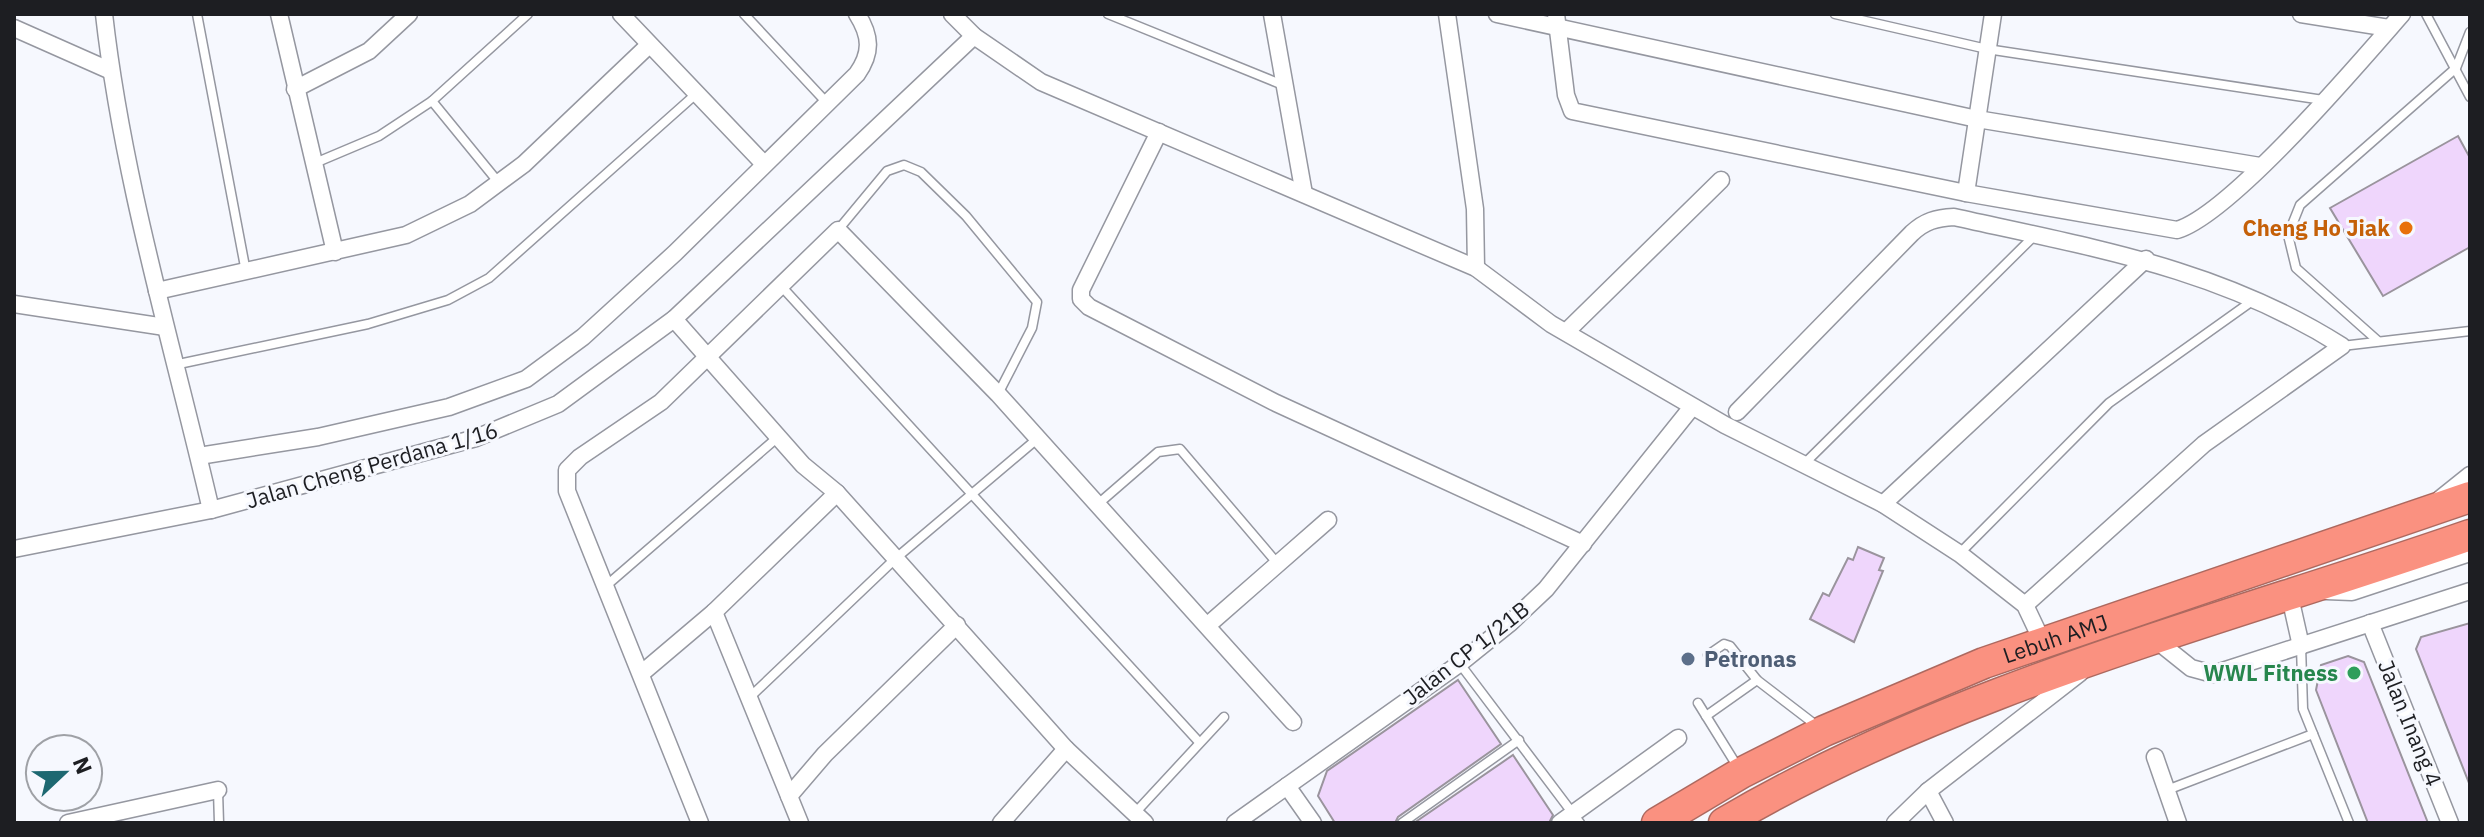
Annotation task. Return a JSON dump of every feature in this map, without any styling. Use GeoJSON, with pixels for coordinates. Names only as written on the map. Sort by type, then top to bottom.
{"type":"FeatureCollection","features":[{"type":"Feature","properties":{"kind":"highway","name":"Lebuh AMJ"},"geometry":{"type":"LineString","coordinates":[[1657,823],[1741,773],[1824,731],[2043,643],[2307,556],[2470,497]]}},
{"type":"Feature","properties":{"kind":"highway","name":"Lebuh AMJ"},"geometry":{"type":"LineString","coordinates":[[1724,823],[1781,791],[1887,741],[2012,688],[2470,535]]}},
{"type":"Feature","properties":{"kind":"street"},"geometry":{"type":"LineString","coordinates":[[104,14],[111,71],[157,291],[211,510]]}},
{"type":"Feature","properties":{"kind":"street"},"geometry":{"type":"LineString","coordinates":[[279,14],[335,252]]}},
{"type":"Feature","properties":{"kind":"street"},"geometry":{"type":"LineString","coordinates":[[295,89],[369,51],[409,14]]}},
{"type":"Feature","properties":{"kind":"street"},"geometry":{"type":"LineString","coordinates":[[621,14],[764,164]]}},
{"type":"Feature","properties":{"kind":"street"},"geometry":{"type":"LineString","coordinates":[[199,456],[318,437],[449,407],[526,379],[583,337],[828,104],[866,61],[870,44],[857,14]]}},
{"type":"Feature","properties":{"kind":"street"},"geometry":{"type":"LineString","coordinates":[[952,14],[974,36],[1041,82],[1476,268],[1566,332],[1692,407],[1802,466],[1883,504],[1960,554],[2025,605],[2043,643]]}},
{"type":"Feature","properties":{"kind":"street"},"geometry":{"type":"LineString","coordinates":[[1272,14],[1304,194]]}},
{"type":"Feature","properties":{"kind":"street"},"geometry":{"type":"LineString","coordinates":[[1447,14],[1475,209],[1476,268]]}},
{"type":"Feature","properties":{"kind":"street"},"geometry":{"type":"LineString","coordinates":[[1497,14],[1556,20],[1977,119],[2260,166]]}},
{"type":"Feature","properties":{"kind":"street"},"geometry":{"type":"LineString","coordinates":[[1966,193],[1993,14]]}},
{"type":"Feature","properties":{"kind":"street"},"geometry":{"type":"LineString","coordinates":[[2301,14],[2389,28]]}},
{"type":"Feature","properties":{"kind":"street"},"geometry":{"type":"LineString","coordinates":[[1556,20],[1566,95],[1572,111],[1966,193],[2177,230],[2198,223],[2260,166],[2402,14]]}},
{"type":"Feature","properties":{"kind":"street"},"geometry":{"type":"LineString","coordinates":[[14,28],[111,71]]}},
{"type":"Feature","properties":{"kind":"street","name":"Jalan Cheng Perdana 1/16"},"geometry":{"type":"LineString","coordinates":[[14,549],[211,510],[476,438],[558,404],[596,380],[674,319],[974,36]]}},
{"type":"Feature","properties":{"kind":"street"},"geometry":{"type":"LineString","coordinates":[[157,291],[406,235],[470,204],[524,164],[649,45]]}},
{"type":"Feature","properties":{"kind":"street"},"geometry":{"type":"LineString","coordinates":[[1159,132],[1081,290],[1081,299],[1089,307],[1276,403],[1583,544]]}},
{"type":"Feature","properties":{"kind":"street"},"geometry":{"type":"LineString","coordinates":[[1566,332],[1721,180]]}},
{"type":"Feature","properties":{"kind":"street"},"geometry":{"type":"LineString","coordinates":[[1737,412],[1923,223],[1954,217],[2146,259],[2255,299],[2342,346],[2204,444],[2025,605]]}},
{"type":"Feature","properties":{"kind":"street"},"geometry":{"type":"LineString","coordinates":[[700,823],[567,491],[567,470],[580,457],[661,402],[838,230],[998,394],[1293,722]]}},
{"type":"Feature","properties":{"kind":"street"},"geometry":{"type":"LineString","coordinates":[[1883,504],[2146,259]]}},
{"type":"Feature","properties":{"kind":"street"},"geometry":{"type":"LineString","coordinates":[[14,304],[165,327]]}},
{"type":"Feature","properties":{"kind":"street"},"geometry":{"type":"LineString","coordinates":[[674,319],[803,465],[837,493],[1066,749],[1140,818]]}},
{"type":"Feature","properties":{"kind":"street","name":"Jalan CP 1/21B"},"geometry":{"type":"LineString","coordinates":[[1235,823],[1459,664],[1546,589],[1692,407]]}},
{"type":"Feature","properties":{"kind":"street"},"geometry":{"type":"LineString","coordinates":[[2423,512],[2470,475]]}},
{"type":"Feature","properties":{"kind":"street"},"geometry":{"type":"LineString","coordinates":[[642,673],[714,612],[837,493]]}},
{"type":"Feature","properties":{"kind":"street"},"geometry":{"type":"LineString","coordinates":[[1208,625],[1328,520]]}},
{"type":"Feature","properties":{"kind":"street"},"geometry":{"type":"LineString","coordinates":[[2301,646],[2299,594],[2352,592],[2470,553]]}},
{"type":"Feature","properties":{"kind":"street"},"geometry":{"type":"LineString","coordinates":[[2156,640],[2191,668],[2213,674],[2467,595]]}},
{"type":"Feature","properties":{"kind":"street"},"geometry":{"type":"LineString","coordinates":[[714,612],[800,823]]}},
{"type":"Feature","properties":{"kind":"street","name":"Jalan Inang 4"},"geometry":{"type":"LineString","coordinates":[[2370,623],[2450,823]]}},
{"type":"Feature","properties":{"kind":"street"},"geometry":{"type":"LineString","coordinates":[[789,796],[825,754],[957,625]]}},
{"type":"Feature","properties":{"kind":"street"},"geometry":{"type":"LineString","coordinates":[[1895,823],[1928,791],[2097,659]]}},
{"type":"Feature","properties":{"kind":"street"},"geometry":{"type":"LineString","coordinates":[[1570,820],[1678,738]]}},
{"type":"Feature","properties":{"kind":"street"},"geometry":{"type":"LineString","coordinates":[[1001,823],[1066,749]]}},
{"type":"Feature","properties":{"kind":"street"},"geometry":{"type":"LineString","coordinates":[[2155,757],[2178,823]]}},
{"type":"Feature","properties":{"kind":"street"},"geometry":{"type":"LineString","coordinates":[[1287,786],[1313,823]]}},
{"type":"Feature","properties":{"kind":"street"},"geometry":{"type":"LineString","coordinates":[[68,823],[138,816],[218,790]]}},
{"type":"Feature","properties":{"kind":"street"},"geometry":{"type":"LineString","coordinates":[[1928,791],[1945,823]]}},
{"type":"Feature","properties":{"kind":"lane"},"geometry":{"type":"LineString","coordinates":[[197,14],[246,272]]}},
{"type":"Feature","properties":{"kind":"lane"},"geometry":{"type":"LineString","coordinates":[[315,163],[379,136],[432,101],[528,14]]}},
{"type":"Feature","properties":{"kind":"lane"},"geometry":{"type":"LineString","coordinates":[[744,14],[828,104]]}},
{"type":"Feature","properties":{"kind":"lane"},"geometry":{"type":"LineString","coordinates":[[1108,14],[1283,85]]}},
{"type":"Feature","properties":{"kind":"lane"},"geometry":{"type":"LineString","coordinates":[[1835,14],[1987,49],[2324,100]]}},
{"type":"Feature","properties":{"kind":"lane"},"geometry":{"type":"LineString","coordinates":[[2426,14],[2470,97]]}},
{"type":"Feature","properties":{"kind":"lane"},"geometry":{"type":"LineString","coordinates":[[2378,341],[2296,268],[2288,235],[2300,205],[2456,68],[2470,32]]}},
{"type":"Feature","properties":{"kind":"lane"},"geometry":{"type":"LineString","coordinates":[[173,365],[368,324],[448,300],[489,278],[696,94]]}},
{"type":"Feature","properties":{"kind":"lane"},"geometry":{"type":"LineString","coordinates":[[432,101],[499,183]]}},
{"type":"Feature","properties":{"kind":"lane"},"geometry":{"type":"LineString","coordinates":[[838,230],[887,171],[904,165],[921,172],[966,216],[1037,302],[1032,328],[998,394]]}},
{"type":"Feature","properties":{"kind":"lane"},"geometry":{"type":"LineString","coordinates":[[1802,466],[2034,235]]}},
{"type":"Feature","properties":{"kind":"lane"},"geometry":{"type":"LineString","coordinates":[[782,287],[1199,742]]}},
{"type":"Feature","properties":{"kind":"lane"},"geometry":{"type":"LineString","coordinates":[[1960,554],[2109,403],[2255,299]]}},
{"type":"Feature","properties":{"kind":"lane"},"geometry":{"type":"LineString","coordinates":[[2342,346],[2470,331]]}},
{"type":"Feature","properties":{"kind":"lane"},"geometry":{"type":"LineString","coordinates":[[607,585],[778,437]]}},
{"type":"Feature","properties":{"kind":"lane"},"geometry":{"type":"LineString","coordinates":[[748,699],[895,559],[1037,439]]}},
{"type":"Feature","properties":{"kind":"lane"},"geometry":{"type":"LineString","coordinates":[[1097,504],[1158,452],[1180,449],[1278,564]]}},
{"type":"Feature","properties":{"kind":"lane"},"geometry":{"type":"LineString","coordinates":[[1708,655],[1724,644],[1730,646],[1757,680],[1824,731]]}},
{"type":"Feature","properties":{"kind":"lane"},"geometry":{"type":"LineString","coordinates":[[2301,646],[2303,709],[2349,823]]}},
{"type":"Feature","properties":{"kind":"lane"},"geometry":{"type":"LineString","coordinates":[[1459,664],[1519,740],[1570,820]]}},
{"type":"Feature","properties":{"kind":"lane"},"geometry":{"type":"LineString","coordinates":[[1706,716],[1757,680]]}},
{"type":"Feature","properties":{"kind":"lane"},"geometry":{"type":"LineString","coordinates":[[1698,703],[1741,773]]}},
{"type":"Feature","properties":{"kind":"lane"},"geometry":{"type":"LineString","coordinates":[[1140,818],[1199,742],[1224,717]]}},
{"type":"Feature","properties":{"kind":"lane"},"geometry":{"type":"LineString","coordinates":[[2166,790],[2313,734]]}},
{"type":"Feature","properties":{"kind":"lane"},"geometry":{"type":"LineString","coordinates":[[1402,823],[1519,740]]}},
{"type":"Feature","properties":{"kind":"lane"},"geometry":{"type":"LineString","coordinates":[[218,790],[219,823]]}},
{"type":"Feature","properties":{"kind":"building","name":"Cheng Ho Jiak"},"geometry":{"type":"Polygon","coordinates":[[[2458,136],[2470,158],[2470,247],[2383,296],[2330,208],[2458,136]]]}},
{"type":"Feature","properties":{"kind":"building"},"geometry":{"type":"Polygon","coordinates":[[[1858,547],[1884,558],[1879,570],[1883,571],[1854,642],[1810,619],[1823,593],[1829,596],[1848,558],[1853,560],[1858,547]]]}},
{"type":"Feature","properties":{"kind":"building"},"geometry":{"type":"Polygon","coordinates":[[[2470,623],[2469,783],[2416,649],[2421,637],[2470,623]]]}},
{"type":"Feature","properties":{"kind":"building"},"geometry":{"type":"Polygon","coordinates":[[[2348,656],[2364,662],[2428,823],[2368,823],[2316,690],[2321,665],[2348,656]]]}},
{"type":"Feature","properties":{"kind":"building"},"geometry":{"type":"Polygon","coordinates":[[[1458,680],[1501,744],[1398,817],[1395,823],[1335,823],[1318,796],[1327,771],[1458,680]]]}},
{"type":"Feature","properties":{"kind":"building"},"geometry":{"type":"Polygon","coordinates":[[[1513,755],[1553,815],[1549,823],[1414,823],[1513,755]]]}},
{"type":"Feature","properties":{"kind":"place","name":"Cheng Ho Jiak"},"geometry":{"type":"Point","coordinates":[2406,228]}},
{"type":"Feature","properties":{"kind":"place","name":"Petronas"},"geometry":{"type":"Point","coordinates":[1688,659]}},
{"type":"Feature","properties":{"kind":"place","name":"WWL Fitness"},"geometry":{"type":"Point","coordinates":[2354,673]}}]}
